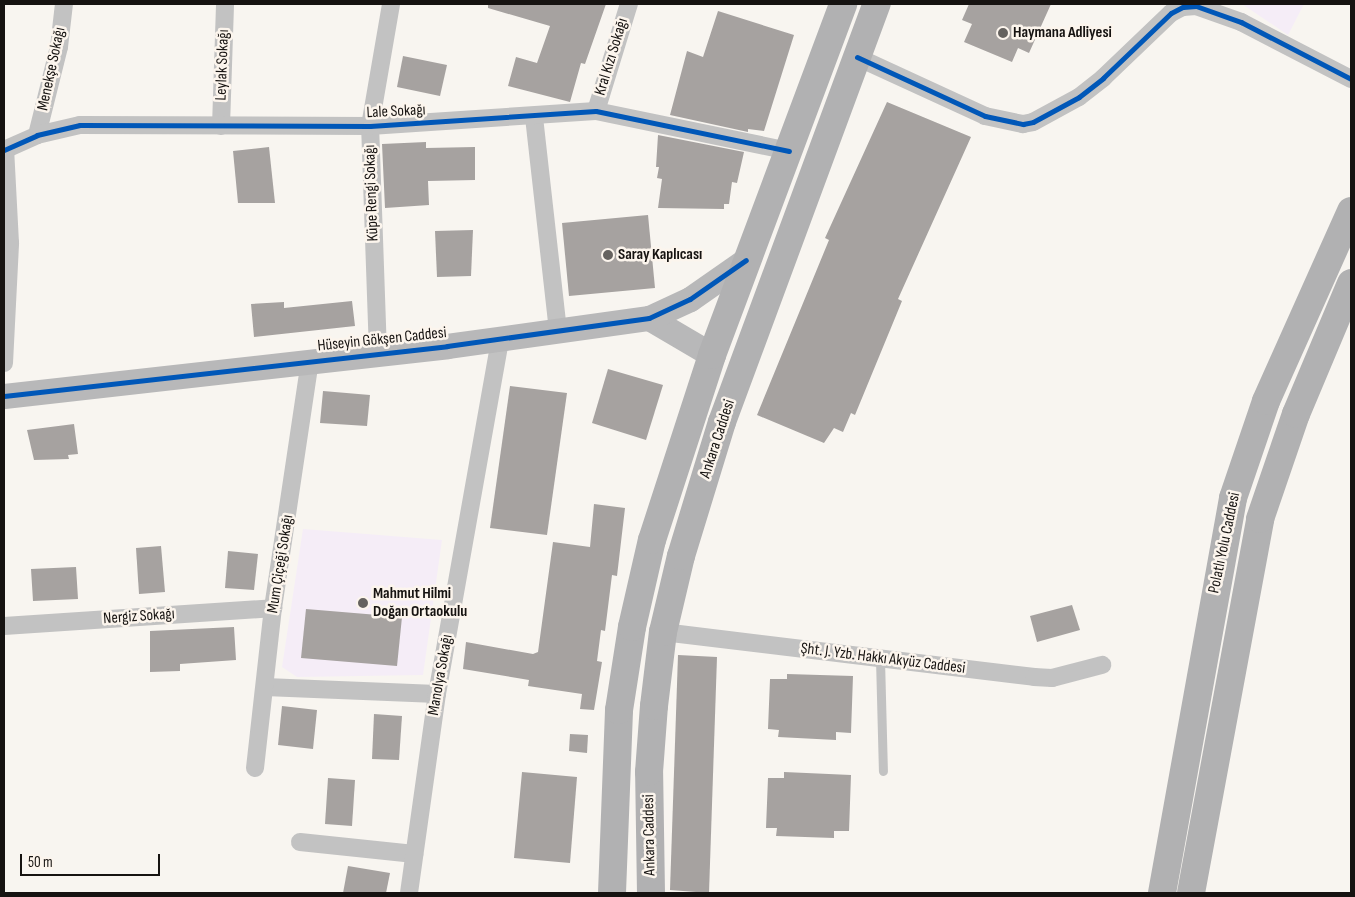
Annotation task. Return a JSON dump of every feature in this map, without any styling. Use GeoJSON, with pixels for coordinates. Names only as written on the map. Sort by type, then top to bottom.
{"type":"FeatureCollection","features":[{"type":"Feature","properties":{"kind":"main road","name":"Ankara Caddesi"},"geometry":{"type":"LineString","coordinates":[[612,893],[617,733],[632,627],[663,503],[746,260],[789,151],[843,4]]}},
{"type":"Feature","properties":{"kind":"main road","name":"Ankara Caddesi"},"geometry":{"type":"LineString","coordinates":[[651,893],[650,741],[663,632],[681,556],[722,422],[878,4]]}},
{"type":"Feature","properties":{"kind":"main road","name":"Polatlı Yolu Caddesi"},"geometry":{"type":"LineString","coordinates":[[1162,893],[1232,498],[1266,401],[1351,211]]}},
{"type":"Feature","properties":{"kind":"main road","name":"Polatlı Yolu Caddesi"},"geometry":{"type":"LineString","coordinates":[[1191,893],[1260,519],[1296,414],[1351,283]]}},
{"type":"Feature","properties":{"kind":"street","name":"Menekşe Sokağı"},"geometry":{"type":"LineString","coordinates":[[37,135],[59,46],[64,4]]}},
{"type":"Feature","properties":{"kind":"street","name":"Leylak Sokağı"},"geometry":{"type":"LineString","coordinates":[[221,126],[226,4]]}},
{"type":"Feature","properties":{"kind":"street","name":"Küpe Rengi Sokağı"},"geometry":{"type":"LineString","coordinates":[[378,353],[370,126],[391,4]]}},
{"type":"Feature","properties":{"kind":"street","name":"Kral Kızı Sokağı"},"geometry":{"type":"LineString","coordinates":[[596,111],[629,4]]}},
{"type":"Feature","properties":{"kind":"street"},"geometry":{"type":"LineString","coordinates":[[857,57],[985,116],[1028,123],[1045,118],[1079,97],[1120,64],[1155,24],[1183,7],[1196,6],[1241,22],[1351,79]]}},
{"type":"Feature","properties":{"kind":"street","name":"Lale Sokağı"},"geometry":{"type":"LineString","coordinates":[[5,150],[37,135],[80,125],[370,126],[534,117],[596,111],[789,151]]}},
{"type":"Feature","properties":{"kind":"street"},"geometry":{"type":"LineString","coordinates":[[534,117],[558,331]]}},
{"type":"Feature","properties":{"kind":"street"},"geometry":{"type":"LineString","coordinates":[[4,363],[10,243],[5,150]]}},
{"type":"Feature","properties":{"kind":"street","name":"Hüseyin Gökşen Caddesi"},"geometry":{"type":"LineString","coordinates":[[4,396],[500,340],[649,318],[690,299],[746,260]]}},
{"type":"Feature","properties":{"kind":"street"},"geometry":{"type":"LineString","coordinates":[[649,318],[712,355]]}},
{"type":"Feature","properties":{"kind":"street","name":"Manolya Sokağı"},"geometry":{"type":"LineString","coordinates":[[408,893],[437,694],[500,340]]}},
{"type":"Feature","properties":{"kind":"street","name":"Mum Çiçeği Sokağı"},"geometry":{"type":"LineString","coordinates":[[254,768],[274,608],[310,360]]}},
{"type":"Feature","properties":{"kind":"street","name":"Nergiz Sokağı"},"geometry":{"type":"LineString","coordinates":[[4,626],[274,608]]}},
{"type":"Feature","properties":{"kind":"street","name":"Şht. J. Yzb. Hakkı Akyüz Caddesi"},"geometry":{"type":"LineString","coordinates":[[663,632],[1052,678],[1102,665]]}},
{"type":"Feature","properties":{"kind":"street"},"geometry":{"type":"LineString","coordinates":[[265,687],[437,694]]}},
{"type":"Feature","properties":{"kind":"street"},"geometry":{"type":"LineString","coordinates":[[300,842],[414,854]]}},
{"type":"Feature","properties":{"kind":"lane"},"geometry":{"type":"LineString","coordinates":[[880,659],[883,771]]}},
{"type":"Feature","properties":{"kind":"shaded area"},"geometry":{"type":"Polygon","coordinates":[[[1242,4],[1304,4],[1288,35],[1242,4]]]}},
{"type":"Feature","properties":{"kind":"shaded area","name":"Mahmut Hilmi Doğan Ortaokulu"},"geometry":{"type":"Polygon","coordinates":[[[303,529],[442,540],[423,675],[297,677],[282,667],[303,529]]]}},
{"type":"Feature","properties":{"kind":"building"},"geometry":{"type":"Polygon","coordinates":[[[488,4],[606,4],[585,64],[581,63],[570,102],[508,86],[516,57],[537,63],[550,26],[488,8],[488,4]]]}},
{"type":"Feature","properties":{"kind":"building","name":"Haymana Adliyesi"},"geometry":{"type":"Polygon","coordinates":[[[969,4],[1051,4],[1029,53],[1018,48],[1012,62],[964,42],[972,24],[962,20],[969,4]]]}},
{"type":"Feature","properties":{"kind":"building"},"geometry":{"type":"Polygon","coordinates":[[[718,11],[794,35],[764,131],[748,129],[748,132],[670,115],[687,51],[703,57],[718,11]]]}},
{"type":"Feature","properties":{"kind":"building"},"geometry":{"type":"Polygon","coordinates":[[[403,56],[447,65],[440,96],[397,87],[403,56]]]}},
{"type":"Feature","properties":{"kind":"building"},"geometry":{"type":"Polygon","coordinates":[[[887,102],[971,137],[898,299],[902,301],[855,415],[851,413],[843,432],[834,428],[824,443],[757,415],[829,240],[825,238],[887,102]]]}},
{"type":"Feature","properties":{"kind":"building"},"geometry":{"type":"Polygon","coordinates":[[[658,135],[744,152],[737,183],[732,182],[729,204],[724,204],[724,209],[658,208],[662,179],[657,178],[659,167],[656,167],[658,135]]]}},
{"type":"Feature","properties":{"kind":"building"},"geometry":{"type":"Polygon","coordinates":[[[426,142],[426,148],[475,147],[475,180],[428,181],[429,205],[385,208],[382,144],[426,142]]]}},
{"type":"Feature","properties":{"kind":"building"},"geometry":{"type":"Polygon","coordinates":[[[269,147],[275,203],[238,203],[233,151],[269,147]]]}},
{"type":"Feature","properties":{"kind":"building","name":"Saray Kaplıcası"},"geometry":{"type":"Polygon","coordinates":[[[648,215],[655,288],[569,296],[562,223],[648,215]]]}},
{"type":"Feature","properties":{"kind":"building"},"geometry":{"type":"Polygon","coordinates":[[[473,230],[471,276],[437,277],[435,231],[473,230]]]}},
{"type":"Feature","properties":{"kind":"building"},"geometry":{"type":"Polygon","coordinates":[[[352,301],[355,326],[254,337],[251,304],[284,302],[284,308],[352,301]]]}},
{"type":"Feature","properties":{"kind":"building"},"geometry":{"type":"Polygon","coordinates":[[[608,369],[663,385],[646,440],[592,423],[608,369]]]}},
{"type":"Feature","properties":{"kind":"building"},"geometry":{"type":"Polygon","coordinates":[[[510,386],[567,393],[547,535],[490,528],[510,386]]]}},
{"type":"Feature","properties":{"kind":"building"},"geometry":{"type":"Polygon","coordinates":[[[323,391],[370,395],[367,426],[320,423],[323,391]]]}},
{"type":"Feature","properties":{"kind":"building"},"geometry":{"type":"Polygon","coordinates":[[[74,424],[78,454],[68,455],[69,459],[34,460],[27,430],[74,424]]]}},
{"type":"Feature","properties":{"kind":"building"},"geometry":{"type":"Polygon","coordinates":[[[594,504],[625,508],[617,576],[612,575],[605,631],[601,630],[597,661],[602,662],[594,710],[580,709],[582,694],[528,686],[529,680],[463,669],[466,642],[533,654],[538,652],[553,542],[590,547],[594,504]]]}},
{"type":"Feature","properties":{"kind":"building"},"geometry":{"type":"Polygon","coordinates":[[[161,546],[165,592],[139,594],[136,548],[161,546]]]}},
{"type":"Feature","properties":{"kind":"building"},"geometry":{"type":"Polygon","coordinates":[[[228,551],[258,554],[254,590],[225,588],[228,551]]]}},
{"type":"Feature","properties":{"kind":"building"},"geometry":{"type":"Polygon","coordinates":[[[76,567],[78,599],[33,601],[31,569],[76,567]]]}},
{"type":"Feature","properties":{"kind":"building"},"geometry":{"type":"Polygon","coordinates":[[[1072,605],[1080,630],[1037,642],[1030,616],[1072,605]]]}},
{"type":"Feature","properties":{"kind":"building"},"geometry":{"type":"Polygon","coordinates":[[[306,609],[402,617],[397,666],[301,658],[306,609]]]}},
{"type":"Feature","properties":{"kind":"building"},"geometry":{"type":"Polygon","coordinates":[[[234,627],[236,660],[180,664],[180,671],[150,672],[150,631],[234,627]]]}},
{"type":"Feature","properties":{"kind":"building"},"geometry":{"type":"Polygon","coordinates":[[[678,655],[717,657],[709,893],[670,890],[678,655]]]}},
{"type":"Feature","properties":{"kind":"building"},"geometry":{"type":"Polygon","coordinates":[[[787,674],[853,676],[851,733],[836,732],[836,740],[778,737],[779,730],[768,729],[770,679],[787,679],[787,674]]]}},
{"type":"Feature","properties":{"kind":"building"},"geometry":{"type":"Polygon","coordinates":[[[282,706],[317,710],[313,749],[278,745],[282,706]]]}},
{"type":"Feature","properties":{"kind":"building"},"geometry":{"type":"Polygon","coordinates":[[[374,714],[402,716],[399,760],[372,759],[374,714]]]}},
{"type":"Feature","properties":{"kind":"building"},"geometry":{"type":"Polygon","coordinates":[[[570,734],[588,735],[587,753],[569,751],[570,734]]]}},
{"type":"Feature","properties":{"kind":"building"},"geometry":{"type":"Polygon","coordinates":[[[522,772],[577,777],[570,863],[514,858],[522,772]]]}},
{"type":"Feature","properties":{"kind":"building"},"geometry":{"type":"Polygon","coordinates":[[[784,772],[851,775],[849,831],[834,831],[834,838],[776,836],[777,828],[766,828],[768,778],[784,778],[784,772]]]}},
{"type":"Feature","properties":{"kind":"building"},"geometry":{"type":"Polygon","coordinates":[[[328,778],[355,780],[352,826],[325,824],[328,778]]]}},
{"type":"Feature","properties":{"kind":"building"},"geometry":{"type":"Polygon","coordinates":[[[348,866],[390,873],[386,893],[343,893],[348,866]]]}},
{"type":"Feature","properties":{"kind":"cycle path"},"geometry":{"type":"LineString","coordinates":[[857,57],[985,116],[1023,124],[1033,122],[1079,97],[1103,78],[1171,13],[1183,7],[1196,6],[1241,22],[1351,79]]}},
{"type":"Feature","properties":{"kind":"cycle path"},"geometry":{"type":"LineString","coordinates":[[4,150],[37,135],[80,125],[370,126],[596,111],[789,151]]}},
{"type":"Feature","properties":{"kind":"cycle path"},"geometry":{"type":"LineString","coordinates":[[4,396],[447,346],[649,318],[690,299],[746,260]]}},
{"type":"Feature","properties":{"kind":"place","name":"Haymana Adliyesi"},"geometry":{"type":"Point","coordinates":[1003,33]}},
{"type":"Feature","properties":{"kind":"place","name":"Saray Kaplıcası"},"geometry":{"type":"Point","coordinates":[608,255]}},
{"type":"Feature","properties":{"kind":"place","name":"Mahmut Hilmi Doğan Ortaokulu"},"geometry":{"type":"Point","coordinates":[363,603]}}]}
